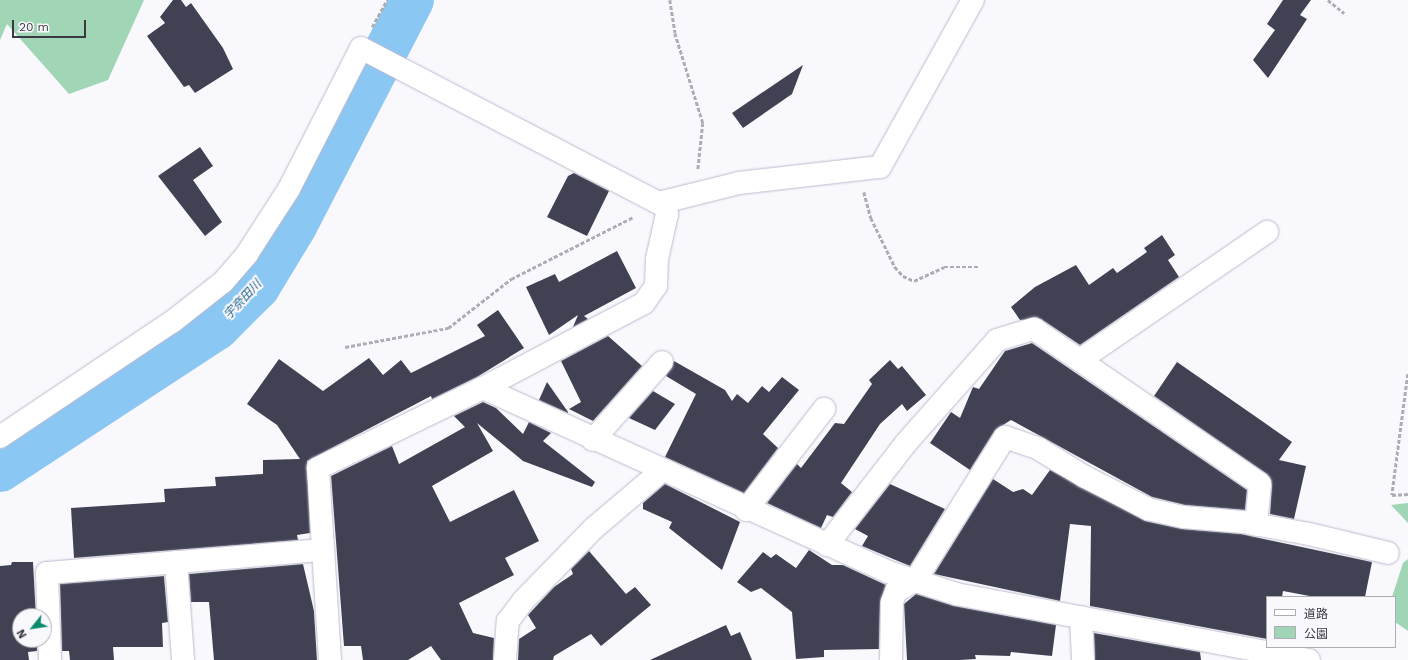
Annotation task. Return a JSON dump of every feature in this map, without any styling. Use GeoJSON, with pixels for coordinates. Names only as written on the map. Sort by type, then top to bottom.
{"type":"FeatureCollection","features":[{"type":"Feature","properties":{"kind":"street"},"geometry":{"type":"LineString","coordinates":[[656,199],[695,194],[739,183],[880,167],[973,0]]}},
{"type":"Feature","properties":{"kind":"street"},"geometry":{"type":"LineString","coordinates":[[0,437],[172,322],[222,282],[247,254],[290,189],[364,50],[656,199],[667,214],[652,296],[483,388],[318,468],[330,660]]}},
{"type":"Feature","properties":{"kind":"street"},"geometry":{"type":"LineString","coordinates":[[1080,360],[1267,232]]}},
{"type":"Feature","properties":{"kind":"street"},"geometry":{"type":"LineString","coordinates":[[828,545],[906,443],[997,340],[1034,329],[1260,484],[1256,525]]}},
{"type":"Feature","properties":{"kind":"street"},"geometry":{"type":"LineString","coordinates":[[593,440],[662,362]]}},
{"type":"Feature","properties":{"kind":"street"},"geometry":{"type":"LineString","coordinates":[[483,388],[660,472],[915,581],[956,594],[1309,660]]}},
{"type":"Feature","properties":{"kind":"street"},"geometry":{"type":"LineString","coordinates":[[746,510],[824,409]]}},
{"type":"Feature","properties":{"kind":"street"},"geometry":{"type":"LineString","coordinates":[[891,660],[892,602],[896,591],[915,581],[1005,437],[1039,448],[1085,477],[1148,509],[1183,517],[1256,525],[1388,553]]}},
{"type":"Feature","properties":{"kind":"street"},"geometry":{"type":"LineString","coordinates":[[505,660],[508,621],[523,601],[594,528],[660,472]]}},
{"type":"Feature","properties":{"kind":"street"},"geometry":{"type":"LineString","coordinates":[[50,660],[47,573],[323,550]]}},
{"type":"Feature","properties":{"kind":"street"},"geometry":{"type":"LineString","coordinates":[[176,562],[183,660]]}},
{"type":"Feature","properties":{"kind":"street"},"geometry":{"type":"LineString","coordinates":[[1081,617],[1083,660]]}},
{"type":"Feature","properties":{"kind":"street"},"geometry":{"type":"LineString","coordinates":[[875,660],[881,660]]}},
{"type":"Feature","properties":{"kind":"path"},"geometry":{"type":"LineString","coordinates":[[364,50],[387,0]]}},
{"type":"Feature","properties":{"kind":"path"},"geometry":{"type":"LineString","coordinates":[[670,0],[676,34],[704,123],[695,194]]}},
{"type":"Feature","properties":{"kind":"path"},"geometry":{"type":"LineString","coordinates":[[1328,0],[1344,13]]}},
{"type":"Feature","properties":{"kind":"path"},"geometry":{"type":"LineString","coordinates":[[860,170],[870,218],[895,267],[904,276],[914,281],[944,267],[979,267]]}},
{"type":"Feature","properties":{"kind":"path"},"geometry":{"type":"LineString","coordinates":[[345,347],[448,328],[511,279],[639,213],[656,199]]}},
{"type":"Feature","properties":{"kind":"path"},"geometry":{"type":"LineString","coordinates":[[1408,374],[1392,495],[1408,494]]}},
{"type":"Feature","properties":{"kind":"green space"},"geometry":{"type":"Polygon","coordinates":[[[0,0],[144,0],[108,80],[69,94],[7,24],[0,40],[0,0]]]}},
{"type":"Feature","properties":{"kind":"green space"},"geometry":{"type":"Polygon","coordinates":[[[1408,503],[1408,523],[1391,505],[1408,503]]]}},
{"type":"Feature","properties":{"kind":"green space"},"geometry":{"type":"Polygon","coordinates":[[[1408,559],[1408,631],[1396,623],[1396,596],[1392,596],[1403,563],[1408,559]]]}},
{"type":"Feature","properties":{"kind":"building"},"geometry":{"type":"Polygon","coordinates":[[[173,0],[181,0],[186,7],[191,3],[223,48],[233,69],[195,93],[189,85],[184,87],[147,36],[165,23],[160,17],[173,0]]]}},
{"type":"Feature","properties":{"kind":"building"},"geometry":{"type":"Polygon","coordinates":[[[1283,0],[1311,0],[1300,15],[1307,19],[1268,78],[1253,60],[1275,30],[1267,24],[1283,0]]]}},
{"type":"Feature","properties":{"kind":"building"},"geometry":{"type":"Polygon","coordinates":[[[803,65],[792,94],[743,128],[732,113],[803,65]]]}},
{"type":"Feature","properties":{"kind":"building"},"geometry":{"type":"Polygon","coordinates":[[[200,147],[213,166],[193,180],[222,222],[205,236],[158,176],[200,147]]]}},
{"type":"Feature","properties":{"kind":"building"},"geometry":{"type":"Polygon","coordinates":[[[574,173],[609,191],[587,236],[547,217],[568,176],[574,173]]]}},
{"type":"Feature","properties":{"kind":"building"},"geometry":{"type":"Polygon","coordinates":[[[1162,235],[1175,255],[1168,260],[1179,277],[1080,345],[1041,319],[1020,320],[1011,307],[1035,287],[1076,265],[1089,285],[1113,268],[1117,273],[1147,252],[1144,248],[1162,235]]]}},
{"type":"Feature","properties":{"kind":"building"},"geometry":{"type":"Polygon","coordinates":[[[617,251],[636,288],[584,316],[588,319],[573,327],[578,315],[549,335],[526,287],[555,274],[559,282],[617,251]]]}},
{"type":"Feature","properties":{"kind":"building"},"geometry":{"type":"Polygon","coordinates":[[[498,310],[524,348],[477,377],[432,399],[431,396],[307,461],[310,533],[297,535],[298,540],[74,558],[71,508],[165,502],[164,489],[216,486],[215,477],[263,474],[263,460],[300,459],[277,425],[247,404],[279,359],[323,391],[369,358],[383,375],[401,360],[411,373],[485,336],[477,325],[498,310]]]}},
{"type":"Feature","properties":{"kind":"building"},"geometry":{"type":"Polygon","coordinates":[[[608,336],[642,366],[593,421],[569,409],[581,402],[561,361],[608,336]]]}},
{"type":"Feature","properties":{"kind":"building"},"geometry":{"type":"Polygon","coordinates":[[[1032,343],[1247,490],[1245,510],[1185,505],[1152,497],[1011,420],[995,430],[970,470],[930,443],[951,412],[960,418],[973,387],[979,389],[1005,351],[1032,343]]]}},
{"type":"Feature","properties":{"kind":"building"},"geometry":{"type":"Polygon","coordinates":[[[890,360],[898,369],[902,366],[926,395],[907,411],[902,404],[880,424],[841,483],[852,492],[833,517],[827,515],[821,528],[767,503],[797,464],[801,468],[835,423],[844,424],[872,384],[869,380],[890,360]]]}},
{"type":"Feature","properties":{"kind":"building"},"geometry":{"type":"Polygon","coordinates":[[[674,361],[725,390],[732,401],[737,394],[748,403],[762,386],[769,392],[782,377],[799,390],[763,434],[778,448],[744,493],[665,457],[696,394],[666,376],[674,361]]]}},
{"type":"Feature","properties":{"kind":"building"},"geometry":{"type":"Polygon","coordinates":[[[1177,362],[1292,442],[1279,460],[1306,466],[1294,519],[1270,514],[1272,485],[1267,474],[1154,396],[1177,362]]]}},
{"type":"Feature","properties":{"kind":"building"},"geometry":{"type":"Polygon","coordinates":[[[547,382],[568,412],[568,413],[539,400],[547,382]]]}},
{"type":"Feature","properties":{"kind":"building"},"geometry":{"type":"Polygon","coordinates":[[[653,391],[675,404],[655,430],[629,418],[653,391]]]}},
{"type":"Feature","properties":{"kind":"building"},"geometry":{"type":"Polygon","coordinates":[[[483,402],[496,408],[523,434],[529,422],[551,433],[543,441],[595,482],[592,487],[523,461],[477,423],[493,451],[432,486],[450,522],[514,490],[539,541],[505,558],[514,575],[459,603],[473,633],[494,638],[493,660],[441,660],[431,646],[408,660],[363,660],[361,646],[344,646],[331,476],[392,446],[399,464],[465,427],[454,416],[483,402]]]}},
{"type":"Feature","properties":{"kind":"building"},"geometry":{"type":"Polygon","coordinates":[[[1050,470],[1145,521],[1182,529],[1241,534],[1372,562],[1365,596],[1310,596],[1283,591],[1282,596],[1266,596],[1266,639],[1090,606],[1091,526],[1070,524],[1060,601],[934,574],[993,479],[1013,492],[1023,489],[1032,495],[1050,470]]]}},
{"type":"Feature","properties":{"kind":"building"},"geometry":{"type":"Polygon","coordinates":[[[665,484],[740,522],[722,570],[669,528],[672,522],[643,509],[643,503],[665,484]]]}},
{"type":"Feature","properties":{"kind":"building"},"geometry":{"type":"Polygon","coordinates":[[[890,484],[945,509],[910,566],[862,546],[868,536],[855,529],[890,484]]]}},
{"type":"Feature","properties":{"kind":"building"},"geometry":{"type":"Polygon","coordinates":[[[809,550],[832,565],[843,565],[886,585],[880,602],[879,649],[824,650],[824,657],[796,659],[792,612],[761,588],[751,592],[737,582],[763,552],[771,558],[776,554],[796,568],[809,550]]]}},
{"type":"Feature","properties":{"kind":"building"},"geometry":{"type":"Polygon","coordinates":[[[589,551],[626,594],[635,587],[651,605],[601,646],[591,634],[554,656],[553,660],[518,660],[519,639],[536,628],[528,615],[554,587],[573,574],[571,569],[589,551]]]}},
{"type":"Feature","properties":{"kind":"building"},"geometry":{"type":"Polygon","coordinates":[[[12,562],[33,562],[36,608],[12,608],[12,648],[37,648],[37,651],[28,652],[29,660],[0,660],[0,566],[11,565],[12,562]]]}},
{"type":"Feature","properties":{"kind":"building"},"geometry":{"type":"Polygon","coordinates":[[[303,564],[314,611],[317,660],[214,660],[209,602],[191,602],[189,574],[303,564]]]}},
{"type":"Feature","properties":{"kind":"building"},"geometry":{"type":"Polygon","coordinates":[[[164,576],[168,622],[162,623],[163,647],[113,647],[114,660],[70,660],[69,651],[62,651],[60,584],[164,576]]]}},
{"type":"Feature","properties":{"kind":"building"},"geometry":{"type":"Polygon","coordinates":[[[916,594],[954,606],[1056,625],[1052,656],[1011,652],[1010,656],[975,655],[976,659],[907,660],[904,604],[916,594]]]}},
{"type":"Feature","properties":{"kind":"building"},"geometry":{"type":"Polygon","coordinates":[[[726,625],[731,636],[740,632],[752,660],[650,660],[726,625]]]}},
{"type":"Feature","properties":{"kind":"building"},"geometry":{"type":"Polygon","coordinates":[[[1094,633],[1200,652],[1201,660],[1095,660],[1094,633]]]}},
{"type":"Feature","properties":{"kind":"waterway","name":"宇奈田川"},"geometry":{"type":"LineString","coordinates":[[0,470],[217,328],[258,287],[295,226],[412,0]]}}]}
